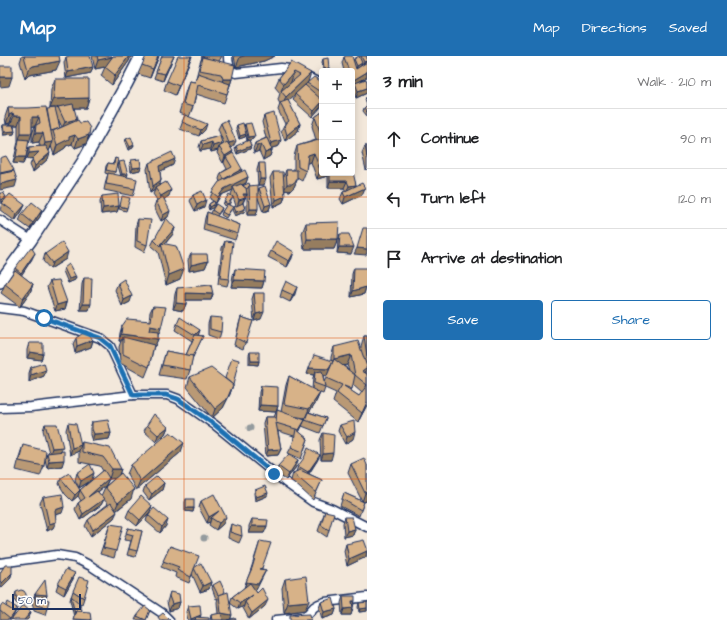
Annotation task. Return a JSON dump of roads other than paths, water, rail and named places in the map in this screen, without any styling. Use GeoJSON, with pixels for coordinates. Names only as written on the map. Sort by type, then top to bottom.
{"type":"FeatureCollection","features":[{"type":"Feature","properties":{"kind":"street"},"geometry":{"type":"LineString","coordinates":[[0,282],[31,240],[84,160],[127,83],[140,56]]}},
{"type":"Feature","properties":{"kind":"street"},"geometry":{"type":"LineString","coordinates":[[228,56],[230,68],[236,73],[281,68],[290,69],[319,83]]}},
{"type":"Feature","properties":{"kind":"street"},"geometry":{"type":"LineString","coordinates":[[0,220],[31,240]]}},
{"type":"Feature","properties":{"kind":"street"},"geometry":{"type":"LineString","coordinates":[[0,308],[24,311],[100,338],[110,346],[133,395]]}},
{"type":"Feature","properties":{"kind":"street"},"geometry":{"type":"LineString","coordinates":[[0,408],[31,407],[133,395],[166,395],[178,399],[215,425],[285,482],[313,502],[332,509],[367,527]]}},
{"type":"Feature","properties":{"kind":"street"},"geometry":{"type":"LineString","coordinates":[[0,563],[57,555],[75,558],[91,566],[162,613],[169,620]]}},
{"type":"Feature","properties":{"kind":"street"},"geometry":{"type":"LineString","coordinates":[[276,620],[304,617],[314,607],[325,602],[367,597]]}}]}
